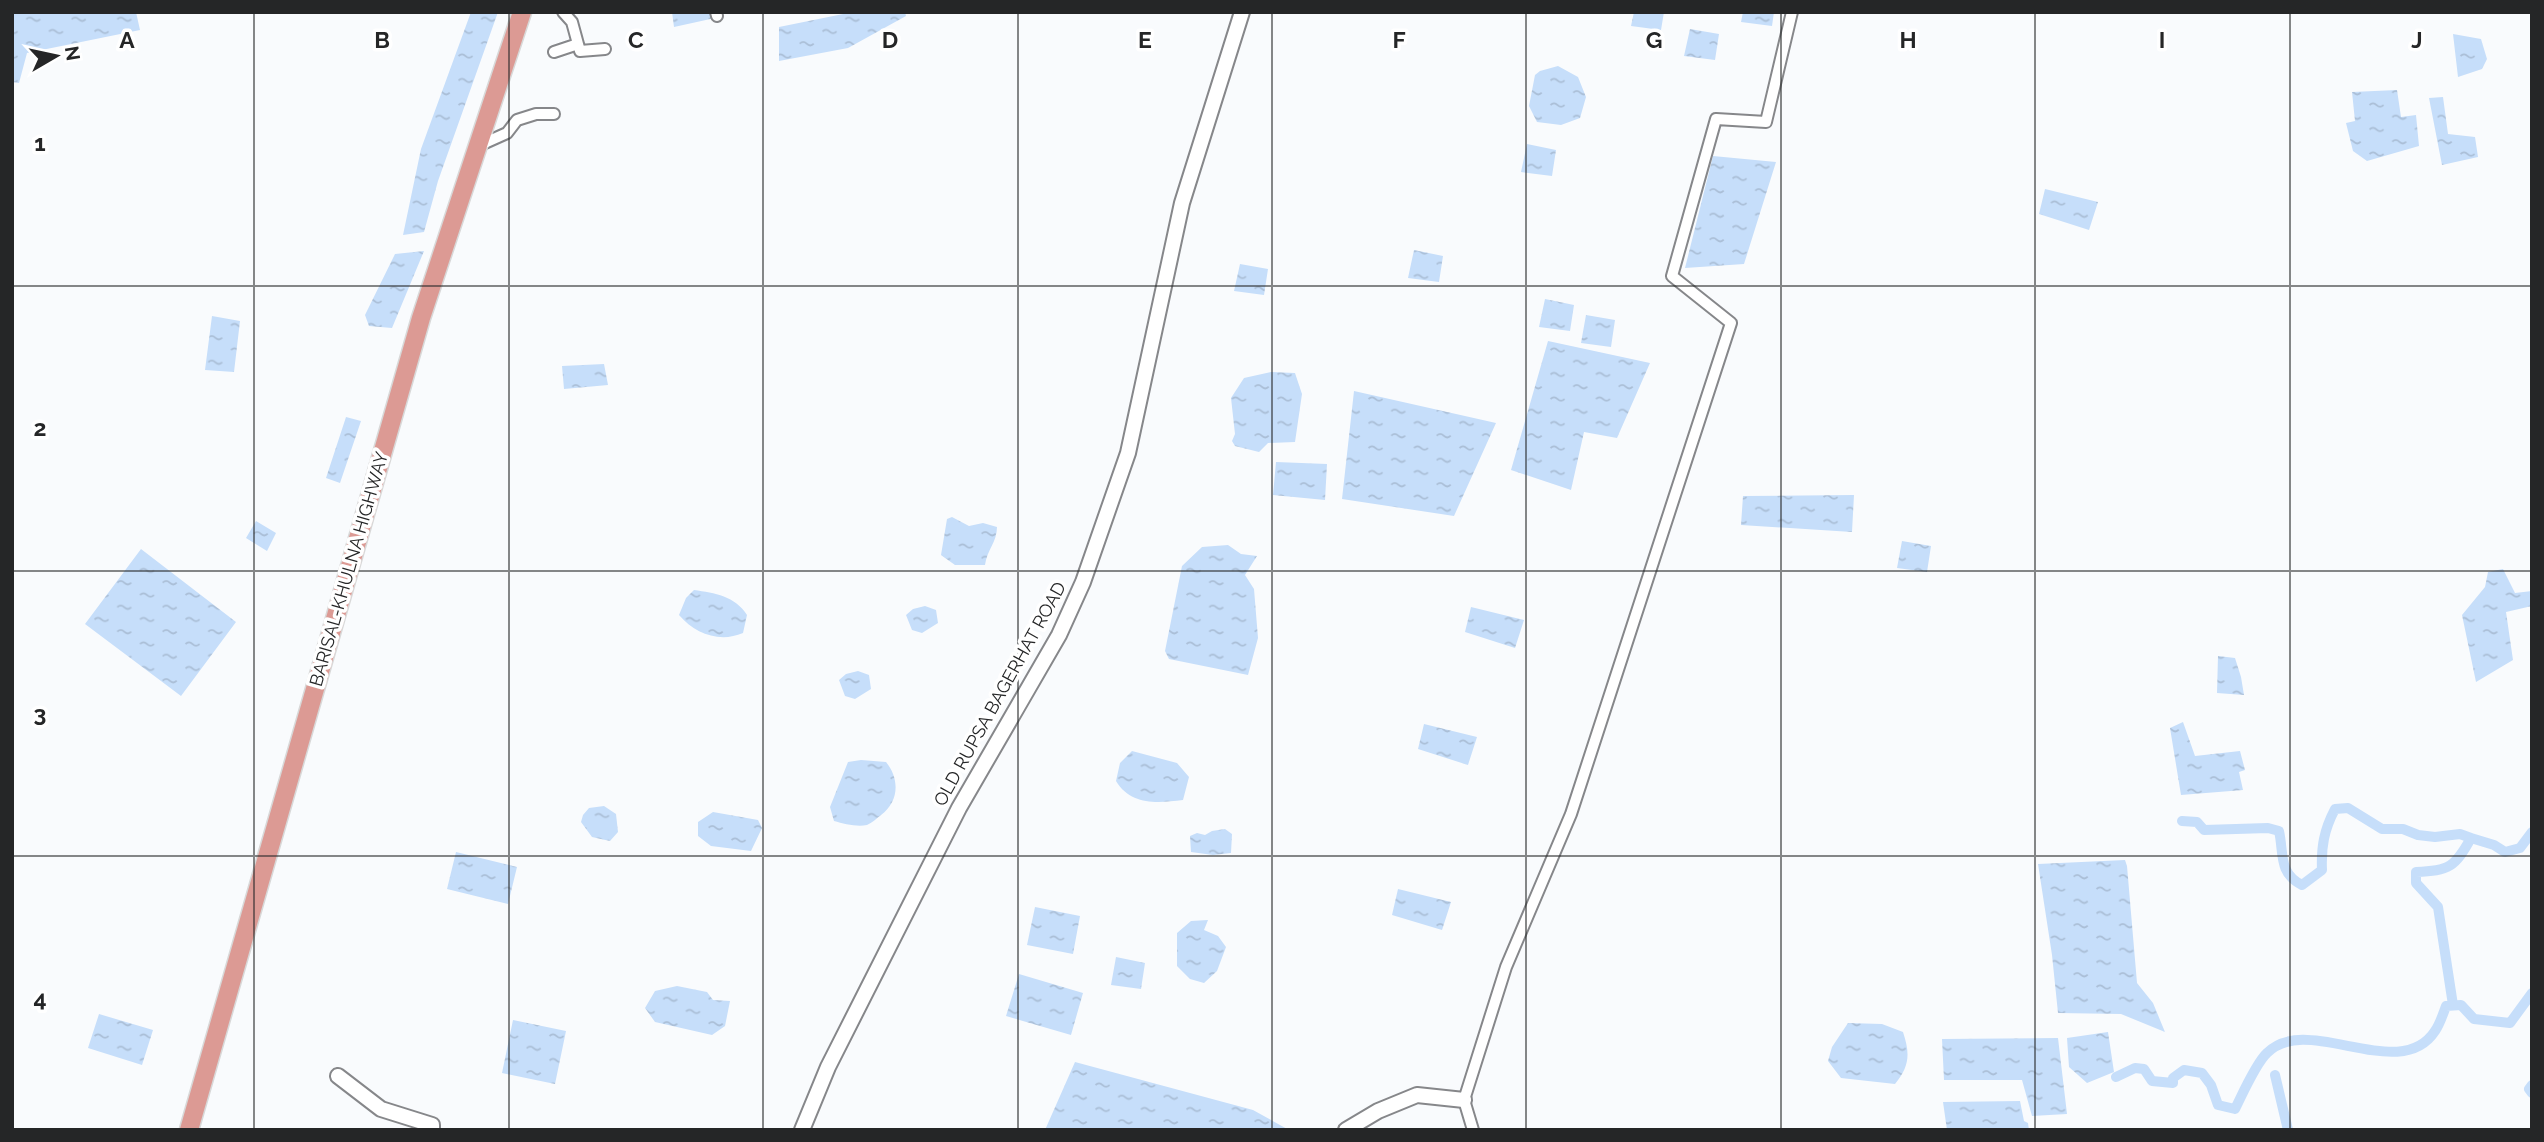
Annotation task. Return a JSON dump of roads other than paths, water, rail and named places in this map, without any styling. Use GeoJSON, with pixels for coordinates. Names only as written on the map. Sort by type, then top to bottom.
{"type":"FeatureCollection","features":[{"type":"Feature","properties":{"kind":"highway","name":"BARISAL-KHULNA HIGHWAY"},"geometry":{"type":"LineString","coordinates":[[189,1130],[421,318],[522,12]]}},
{"type":"Feature","properties":{"kind":"street"},"geometry":{"type":"LineString","coordinates":[[564,12],[572,22],[580,51],[605,48]]}},
{"type":"Feature","properties":{"kind":"street","name":"OLD RUPSA BAGERHAT ROAD"},"geometry":{"type":"LineString","coordinates":[[802,1130],[828,1067],[959,808],[1059,635],[1083,582],[1128,453],[1182,202],[1242,12]]}},
{"type":"Feature","properties":{"kind":"street"},"geometry":{"type":"LineString","coordinates":[[1473,1130],[1464,1100],[1506,967],[1571,814],[1731,323],[1672,276],[1716,119],[1766,122],[1792,12]]}},
{"type":"Feature","properties":{"kind":"street"},"geometry":{"type":"LineString","coordinates":[[554,52],[578,44]]}},
{"type":"Feature","properties":{"kind":"street"},"geometry":{"type":"LineString","coordinates":[[478,146],[507,134],[517,120],[536,114],[554,114]]}},
{"type":"Feature","properties":{"kind":"street"},"geometry":{"type":"LineString","coordinates":[[338,1076],[381,1108],[432,1125],[432,1130]]}},
{"type":"Feature","properties":{"kind":"street"},"geometry":{"type":"LineString","coordinates":[[1346,1130],[1378,1111],[1417,1095],[1464,1100]]}},
{"type":"Feature","properties":{"kind":"water"},"geometry":{"type":"Polygon","coordinates":[[[12,12],[136,12],[140,30],[27,53],[19,83],[12,82],[12,12]]]}},
{"type":"Feature","properties":{"kind":"water"},"geometry":{"type":"Polygon","coordinates":[[[471,12],[498,12],[438,181],[424,232],[403,235],[421,149],[471,12]]]}},
{"type":"Feature","properties":{"kind":"water"},"geometry":{"type":"Polygon","coordinates":[[[672,12],[713,12],[715,18],[674,27],[672,12]]]}},
{"type":"Feature","properties":{"kind":"water"},"geometry":{"type":"Polygon","coordinates":[[[853,12],[905,12],[906,16],[848,48],[779,61],[779,27],[853,12]]]}},
{"type":"Feature","properties":{"kind":"water"},"geometry":{"type":"Polygon","coordinates":[[[1634,12],[1664,12],[1661,30],[1631,26],[1634,12]]]}},
{"type":"Feature","properties":{"kind":"water"},"geometry":{"type":"Polygon","coordinates":[[[1743,12],[1774,12],[1772,26],[1741,22],[1743,12]]]}},
{"type":"Feature","properties":{"kind":"water"},"geometry":{"type":"Polygon","coordinates":[[[1690,29],[1719,34],[1715,60],[1684,56],[1690,29]]]}},
{"type":"Feature","properties":{"kind":"water"},"geometry":{"type":"Polygon","coordinates":[[[2453,34],[2481,39],[2487,59],[2482,69],[2458,77],[2453,34]]]}},
{"type":"Feature","properties":{"kind":"water"},"geometry":{"type":"Polygon","coordinates":[[[1558,66],[1578,77],[1586,97],[1580,118],[1561,125],[1537,122],[1529,106],[1535,75],[1558,66]]]}},
{"type":"Feature","properties":{"kind":"water"},"geometry":{"type":"Polygon","coordinates":[[[2397,90],[2401,117],[2416,115],[2419,146],[2367,161],[2353,151],[2346,123],[2355,121],[2352,92],[2397,90]]]}},
{"type":"Feature","properties":{"kind":"water"},"geometry":{"type":"Polygon","coordinates":[[[2443,97],[2448,134],[2475,137],[2478,157],[2442,165],[2429,98],[2443,97]]]}},
{"type":"Feature","properties":{"kind":"water"},"geometry":{"type":"Polygon","coordinates":[[[1527,144],[1556,150],[1552,176],[1521,172],[1527,144]]]}},
{"type":"Feature","properties":{"kind":"water"},"geometry":{"type":"Polygon","coordinates":[[[1713,156],[1776,162],[1744,264],[1685,268],[1713,156]]]}},
{"type":"Feature","properties":{"kind":"water"},"geometry":{"type":"Polygon","coordinates":[[[2045,189],[2098,202],[2089,230],[2039,214],[2045,189]]]}},
{"type":"Feature","properties":{"kind":"water"},"geometry":{"type":"Polygon","coordinates":[[[1414,250],[1443,256],[1439,282],[1408,278],[1414,250]]]}},
{"type":"Feature","properties":{"kind":"water"},"geometry":{"type":"Polygon","coordinates":[[[424,251],[392,328],[369,326],[365,315],[395,254],[424,251]]]}},
{"type":"Feature","properties":{"kind":"water"},"geometry":{"type":"Polygon","coordinates":[[[1240,264],[1268,269],[1264,295],[1234,291],[1240,264]]]}},
{"type":"Feature","properties":{"kind":"water"},"geometry":{"type":"Polygon","coordinates":[[[1545,299],[1574,305],[1570,331],[1539,327],[1545,299]]]}},
{"type":"Feature","properties":{"kind":"water"},"geometry":{"type":"Polygon","coordinates":[[[1586,315],[1615,320],[1611,347],[1581,343],[1586,315]]]}},
{"type":"Feature","properties":{"kind":"water"},"geometry":{"type":"Polygon","coordinates":[[[212,316],[240,321],[234,372],[205,370],[212,316]]]}},
{"type":"Feature","properties":{"kind":"water"},"geometry":{"type":"Polygon","coordinates":[[[1548,341],[1650,363],[1617,438],[1584,432],[1571,490],[1511,470],[1548,341]]]}},
{"type":"Feature","properties":{"kind":"water"},"geometry":{"type":"Polygon","coordinates":[[[604,364],[608,385],[564,389],[562,366],[604,364]]]}},
{"type":"Feature","properties":{"kind":"water"},"geometry":{"type":"Polygon","coordinates":[[[1271,372],[1295,373],[1302,394],[1295,442],[1268,443],[1259,452],[1235,446],[1232,441],[1235,434],[1231,398],[1244,378],[1271,372]]]}},
{"type":"Feature","properties":{"kind":"water"},"geometry":{"type":"Polygon","coordinates":[[[1354,391],[1496,423],[1454,516],[1342,499],[1354,391]]]}},
{"type":"Feature","properties":{"kind":"water"},"geometry":{"type":"Polygon","coordinates":[[[346,417],[361,421],[340,483],[326,478],[346,417]]]}},
{"type":"Feature","properties":{"kind":"water"},"geometry":{"type":"Polygon","coordinates":[[[1276,462],[1327,464],[1325,500],[1273,495],[1276,462]]]}},
{"type":"Feature","properties":{"kind":"water"},"geometry":{"type":"Polygon","coordinates":[[[1854,495],[1852,532],[1741,525],[1743,496],[1854,495]]]}},
{"type":"Feature","properties":{"kind":"water"},"geometry":{"type":"Polygon","coordinates":[[[952,517],[969,526],[983,523],[997,527],[985,565],[955,565],[941,555],[947,519],[952,517]]]}},
{"type":"Feature","properties":{"kind":"water"},"geometry":{"type":"Polygon","coordinates":[[[256,521],[276,533],[267,551],[246,538],[256,521]]]}},
{"type":"Feature","properties":{"kind":"water"},"geometry":{"type":"Polygon","coordinates":[[[1902,541],[1931,546],[1927,572],[1897,568],[1902,541]]]}},
{"type":"Feature","properties":{"kind":"water"},"geometry":{"type":"Polygon","coordinates":[[[1228,545],[1241,554],[1257,556],[1245,575],[1254,589],[1258,638],[1248,675],[1169,659],[1165,651],[1182,566],[1202,547],[1228,545]]]}},
{"type":"Feature","properties":{"kind":"water"},"geometry":{"type":"Polygon","coordinates":[[[141,549],[236,622],[181,696],[85,624],[141,549]]]}},
{"type":"Feature","properties":{"kind":"water"},"geometry":{"type":"Polygon","coordinates":[[[2503,569],[2515,593],[2532,591],[2532,606],[2506,612],[2513,660],[2476,682],[2462,615],[2485,587],[2488,572],[2503,569]]]}},
{"type":"Feature","properties":{"kind":"water"},"geometry":{"type":"Polygon","coordinates":[[[694,590],[717,594],[737,604],[747,615],[743,633],[717,637],[700,632],[685,622],[679,615],[686,598],[694,590]]]}},
{"type":"Feature","properties":{"kind":"water"},"geometry":{"type":"Polygon","coordinates":[[[925,606],[936,610],[938,623],[922,633],[912,630],[906,615],[913,609],[925,606]]]}},
{"type":"Feature","properties":{"kind":"water"},"geometry":{"type":"Polygon","coordinates":[[[1471,607],[1524,620],[1515,648],[1465,632],[1471,607]]]}},
{"type":"Feature","properties":{"kind":"water"},"geometry":{"type":"Polygon","coordinates":[[[2218,656],[2235,658],[2244,695],[2217,693],[2218,656]]]}},
{"type":"Feature","properties":{"kind":"water"},"geometry":{"type":"Polygon","coordinates":[[[858,671],[869,675],[871,689],[855,699],[845,696],[839,680],[846,674],[858,671]]]}},
{"type":"Feature","properties":{"kind":"water"},"geometry":{"type":"Polygon","coordinates":[[[2183,722],[2195,756],[2240,751],[2245,770],[2239,772],[2243,790],[2181,795],[2170,728],[2183,722]]]}},
{"type":"Feature","properties":{"kind":"water"},"geometry":{"type":"Polygon","coordinates":[[[1424,724],[1477,737],[1468,765],[1418,749],[1424,724]]]}},
{"type":"Feature","properties":{"kind":"water"},"geometry":{"type":"Polygon","coordinates":[[[1132,751],[1177,763],[1189,777],[1183,800],[1146,801],[1129,795],[1122,789],[1116,781],[1120,763],[1132,751]]]}},
{"type":"Feature","properties":{"kind":"water"},"geometry":{"type":"Polygon","coordinates":[[[848,762],[886,762],[891,769],[896,790],[891,804],[867,825],[834,821],[830,807],[848,762]]]}},
{"type":"Feature","properties":{"kind":"water"},"geometry":{"type":"Polygon","coordinates":[[[604,806],[616,814],[618,832],[610,841],[592,837],[581,822],[589,808],[604,806]]]}},
{"type":"Feature","properties":{"kind":"water"},"geometry":{"type":"Polygon","coordinates":[[[713,812],[758,820],[762,828],[751,851],[711,846],[698,836],[698,822],[713,812]]]}},
{"type":"Feature","properties":{"kind":"water"},"geometry":{"type":"Polygon","coordinates":[[[1225,829],[1232,834],[1231,853],[1213,855],[1191,852],[1190,836],[1225,829]]]}},
{"type":"Feature","properties":{"kind":"water"},"geometry":{"type":"Polygon","coordinates":[[[456,852],[517,867],[508,904],[447,889],[456,852]]]}},
{"type":"Feature","properties":{"kind":"water"},"geometry":{"type":"Polygon","coordinates":[[[2125,860],[2137,983],[2153,1003],[2165,1032],[2121,1014],[2058,1013],[2038,864],[2125,860]]]}},
{"type":"Feature","properties":{"kind":"water"},"geometry":{"type":"Polygon","coordinates":[[[1398,889],[1451,902],[1442,930],[1392,915],[1398,889]]]}},
{"type":"Feature","properties":{"kind":"water"},"geometry":{"type":"Polygon","coordinates":[[[1035,907],[1080,916],[1073,954],[1027,945],[1035,907]]]}},
{"type":"Feature","properties":{"kind":"water"},"geometry":{"type":"Polygon","coordinates":[[[1208,920],[1204,930],[1218,936],[1226,947],[1217,971],[1204,983],[1190,979],[1177,966],[1177,933],[1191,921],[1208,920]]]}},
{"type":"Feature","properties":{"kind":"water"},"geometry":{"type":"Polygon","coordinates":[[[1116,957],[1145,963],[1141,989],[1111,985],[1116,957]]]}},
{"type":"Feature","properties":{"kind":"water"},"geometry":{"type":"Polygon","coordinates":[[[1019,974],[1083,993],[1071,1035],[1006,1016],[1019,974]]]}},
{"type":"Feature","properties":{"kind":"water"},"geometry":{"type":"Polygon","coordinates":[[[677,986],[707,992],[713,1000],[730,1001],[725,1026],[712,1035],[655,1022],[645,1008],[655,991],[677,986]]]}},
{"type":"Feature","properties":{"kind":"water"},"geometry":{"type":"Polygon","coordinates":[[[99,1014],[153,1030],[142,1065],[88,1048],[99,1014]]]}},
{"type":"Feature","properties":{"kind":"water"},"geometry":{"type":"Polygon","coordinates":[[[513,1020],[566,1031],[555,1084],[502,1073],[513,1020]]]}},
{"type":"Feature","properties":{"kind":"water"},"geometry":{"type":"Polygon","coordinates":[[[1848,1023],[1882,1024],[1903,1032],[1907,1059],[1904,1071],[1895,1084],[1841,1078],[1828,1061],[1832,1047],[1848,1023]]]}},
{"type":"Feature","properties":{"kind":"water"},"geometry":{"type":"Polygon","coordinates":[[[2108,1032],[2114,1072],[2087,1083],[2069,1067],[2067,1038],[2108,1032]]]}},
{"type":"Feature","properties":{"kind":"water"},"geometry":{"type":"Polygon","coordinates":[[[2058,1038],[2067,1114],[2032,1116],[2022,1080],[1944,1080],[1942,1039],[2058,1038]]]}},
{"type":"Feature","properties":{"kind":"water"},"geometry":{"type":"Polygon","coordinates":[[[1075,1062],[1253,1110],[1289,1130],[1045,1130],[1075,1062]]]}},
{"type":"Feature","properties":{"kind":"water"},"geometry":{"type":"Polygon","coordinates":[[[2020,1101],[2024,1121],[2028,1123],[2029,1130],[1947,1130],[1943,1102],[2020,1101]]]}},
{"type":"Feature","properties":{"kind":"waterway"},"geometry":{"type":"LineString","coordinates":[[2182,821],[2197,822],[2204,830],[2268,828],[2279,831],[2285,868],[2289,875],[2302,885],[2322,870],[2324,839],[2335,809],[2348,808],[2382,829],[2403,829],[2418,835],[2435,837],[2460,834],[2471,838]]}},
{"type":"Feature","properties":{"kind":"waterway"},"geometry":{"type":"LineString","coordinates":[[2453,1005],[2438,907],[2416,883],[2416,872],[2450,865],[2471,838],[2494,845],[2505,852],[2520,848],[2532,832]]}},
{"type":"Feature","properties":{"kind":"waterway"},"geometry":{"type":"LineString","coordinates":[[2116,1077],[2135,1068],[2144,1069],[2152,1081],[2173,1083],[2173,1078],[2184,1070],[2202,1073],[2211,1085],[2218,1105],[2235,1109],[2263,1058],[2284,1042],[2305,1040],[2377,1051],[2400,1051],[2419,1046],[2435,1031],[2446,1006],[2461,1005],[2474,1019],[2510,1023],[2532,993]]}},
{"type":"Feature","properties":{"kind":"waterway"},"geometry":{"type":"LineString","coordinates":[[2275,1075],[2288,1130]]}},
{"type":"Feature","properties":{"kind":"waterway"},"geometry":{"type":"LineString","coordinates":[[2532,1085],[2529,1089],[2532,1093]]}}]}
